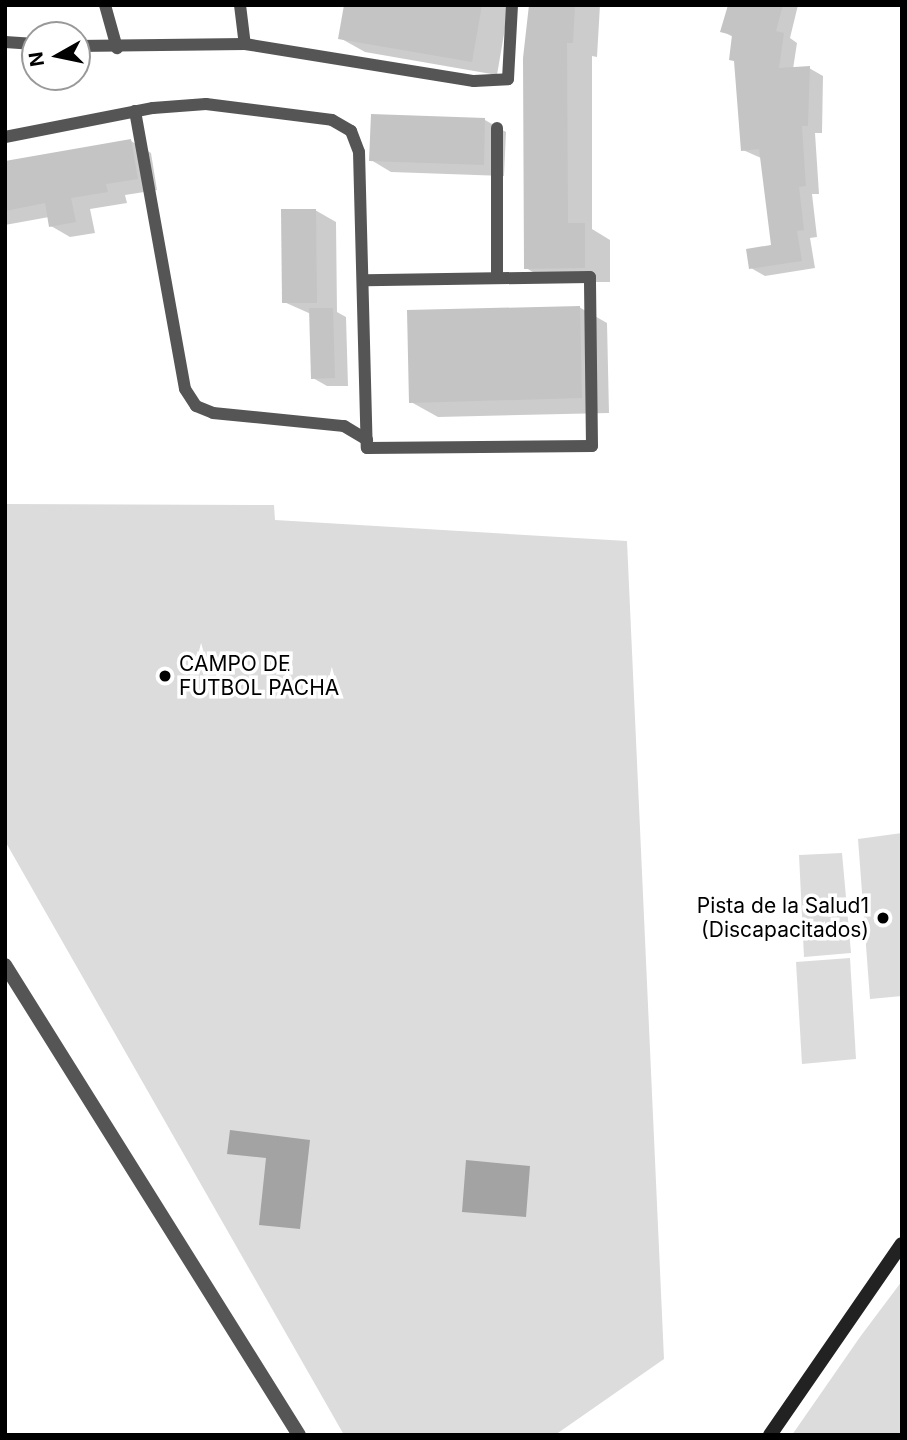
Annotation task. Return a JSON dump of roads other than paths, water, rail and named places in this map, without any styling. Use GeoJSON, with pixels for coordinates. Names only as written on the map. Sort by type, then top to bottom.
{"type":"FeatureCollection","features":[{"type":"Feature","properties":{"kind":"main road"},"geometry":{"type":"LineString","coordinates":[[770,1435],[902,1244]]}},
{"type":"Feature","properties":{"kind":"street"},"geometry":{"type":"LineString","coordinates":[[5,965],[299,1435]]}},
{"type":"Feature","properties":{"kind":"lane"},"geometry":{"type":"LineString","coordinates":[[104,5],[117,48]]}},
{"type":"Feature","properties":{"kind":"lane"},"geometry":{"type":"LineString","coordinates":[[240,5],[245,44]]}},
{"type":"Feature","properties":{"kind":"lane"},"geometry":{"type":"LineString","coordinates":[[91,47],[245,44],[474,81],[508,79],[512,5]]}},
{"type":"Feature","properties":{"kind":"lane"},"geometry":{"type":"LineString","coordinates":[[5,137],[135,111],[206,104],[332,120],[351,131],[359,152],[366,280],[367,448],[592,446],[590,277],[366,280]]}},
{"type":"Feature","properties":{"kind":"lane"},"geometry":{"type":"LineString","coordinates":[[135,111],[186,389],[196,405],[213,413],[344,426],[367,440]]}},
{"type":"Feature","properties":{"kind":"lane"},"geometry":{"type":"LineString","coordinates":[[497,128],[497,278]]}},
{"type":"Feature","properties":{"kind":"place","name":"CAMPO DE FUTBOL PACHA"},"geometry":{"type":"Point","coordinates":[165,676]}},
{"type":"Feature","properties":{"kind":"place","name":"Pista de la Salud1 (Discapacitados)"},"geometry":{"type":"Point","coordinates":[883,918]}}]}
